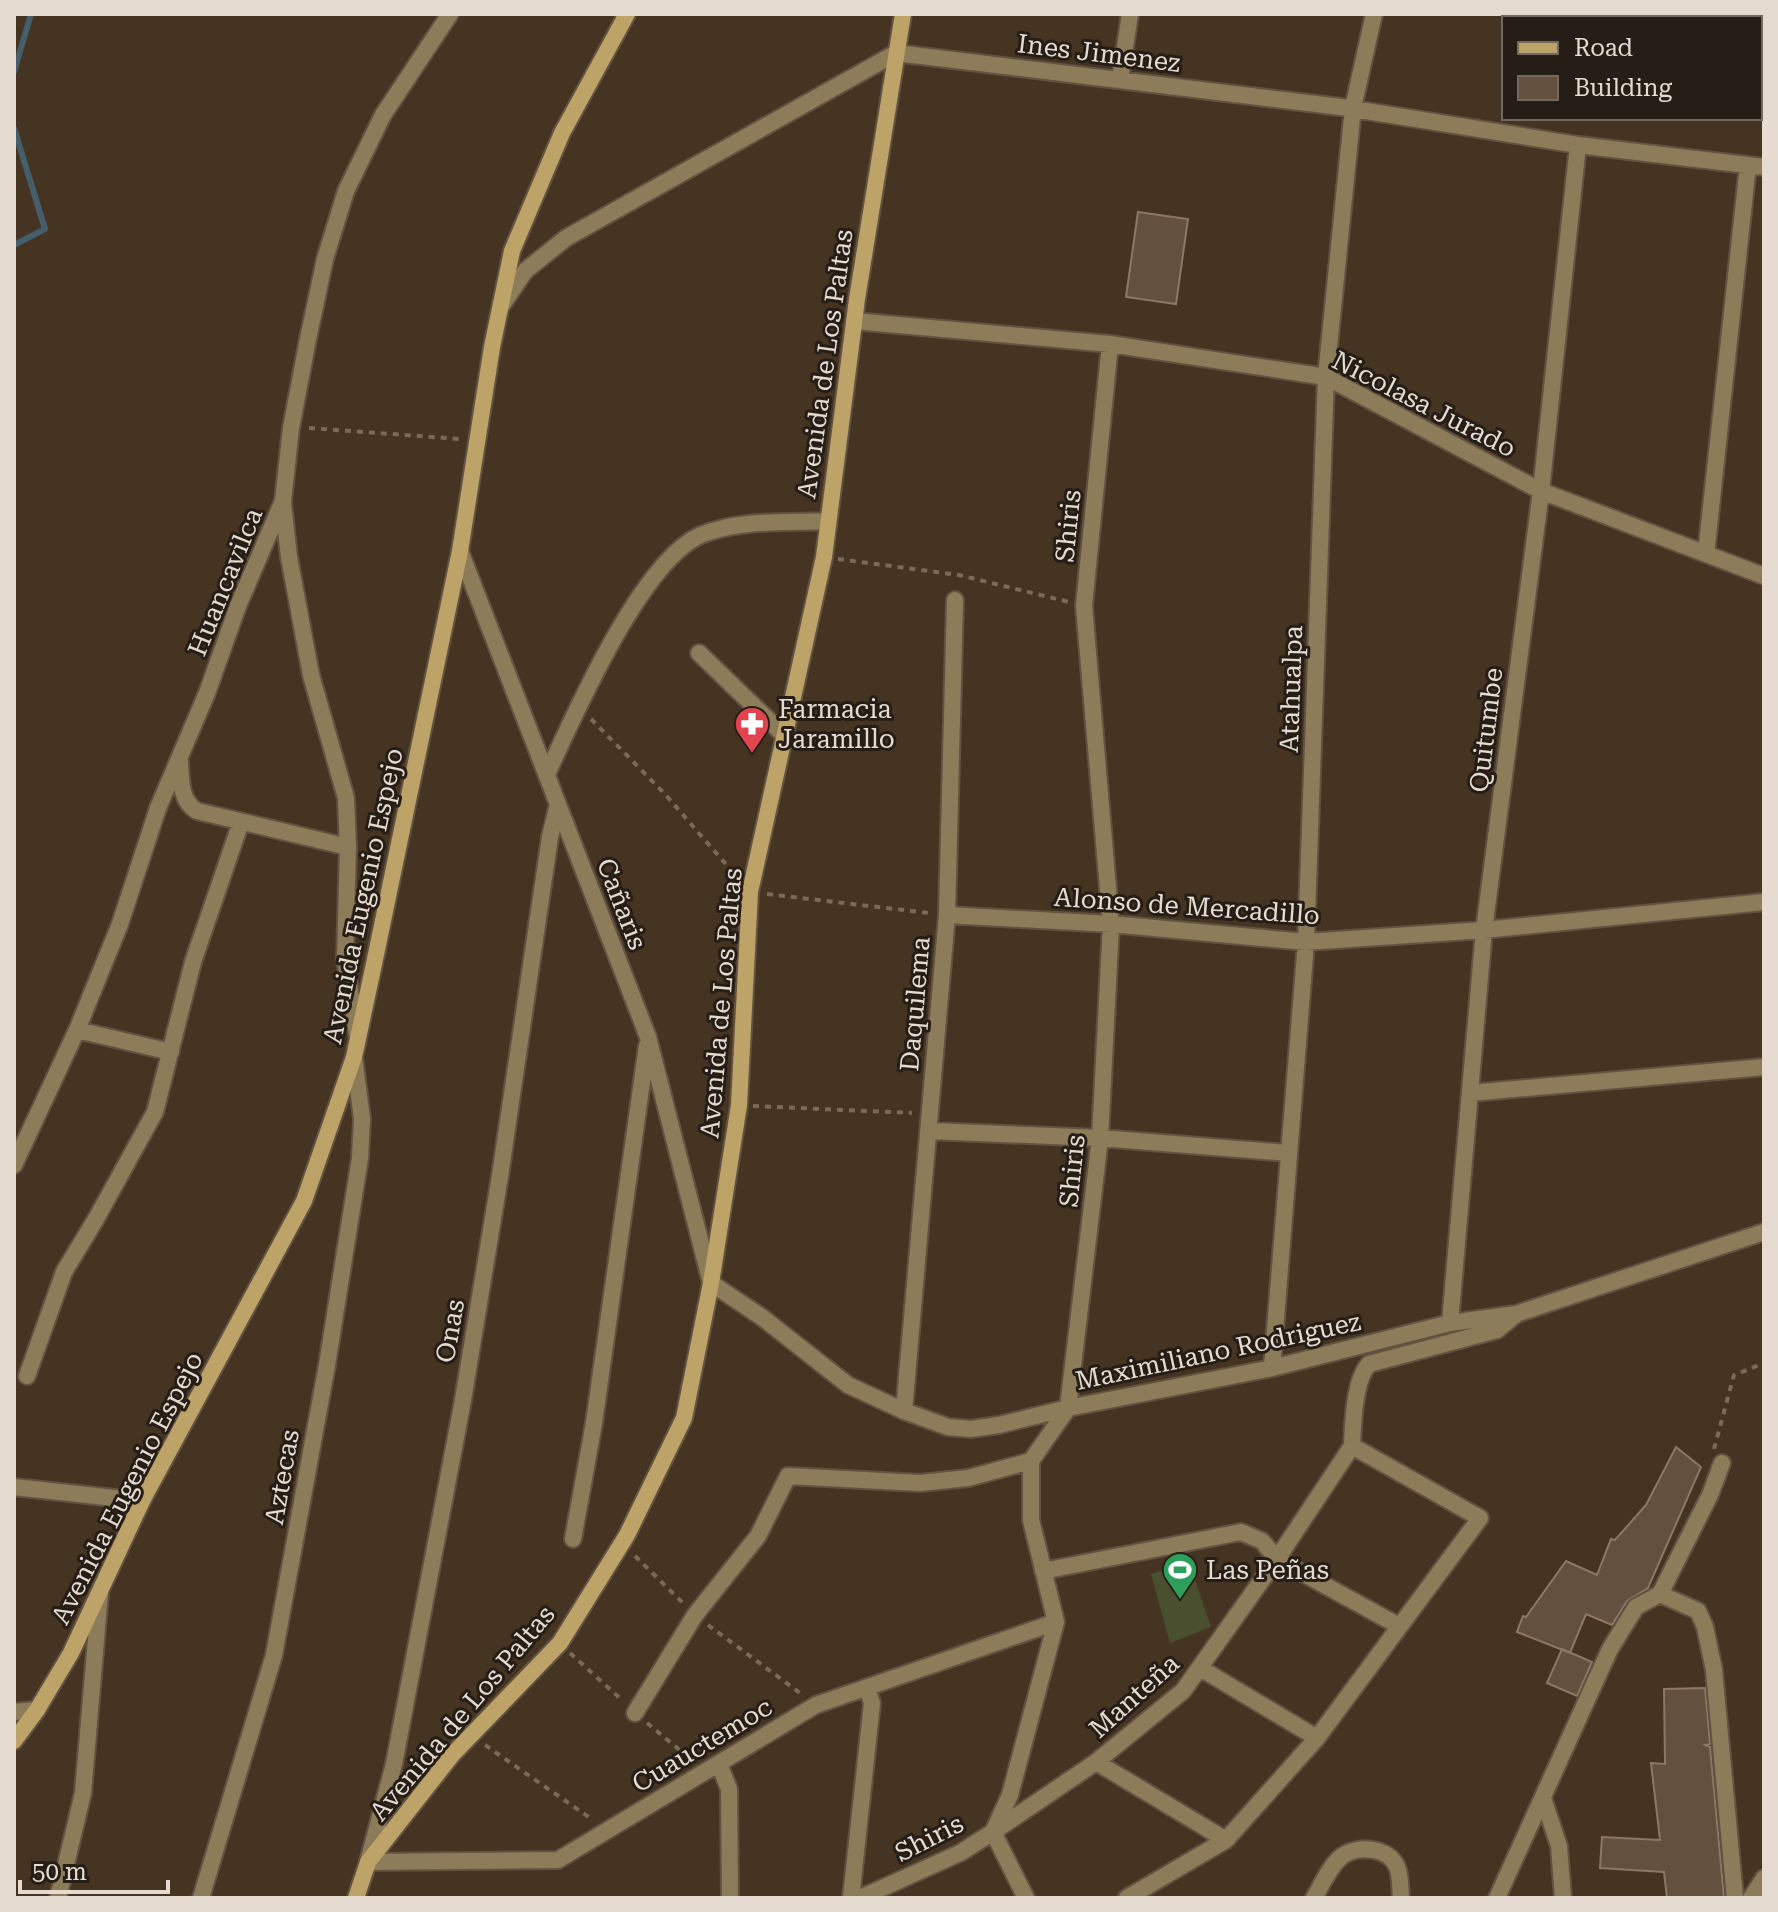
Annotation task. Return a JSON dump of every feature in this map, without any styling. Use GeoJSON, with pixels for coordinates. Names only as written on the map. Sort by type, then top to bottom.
{"type":"FeatureCollection","features":[{"type":"Feature","properties":{"kind":"main road","name":"Avenida Eugenio Espejo"},"geometry":{"type":"LineString","coordinates":[[14,1741],[37,1710],[71,1653],[142,1501],[304,1201],[354,1057],[460,551],[492,347],[512,251],[562,133],[627,14]]}},
{"type":"Feature","properties":{"kind":"main road","name":"Avenida de Los Paltas"},"geometry":{"type":"LineString","coordinates":[[356,1898],[368,1862],[470,1734],[560,1643],[622,1543],[684,1418],[711,1283],[739,1105],[750,892],[824,557],[854,321],[903,14]]}},
{"type":"Feature","properties":{"kind":"street","name":"Huancavilca"},"geometry":{"type":"LineString","coordinates":[[14,1165],[77,1030],[120,924],[158,808],[283,501],[291,428],[325,259],[346,191],[383,115],[450,14]]}},
{"type":"Feature","properties":{"kind":"street"},"geometry":{"type":"LineString","coordinates":[[1120,80],[1130,14]]}},
{"type":"Feature","properties":{"kind":"street","name":"Atahualpa"},"geometry":{"type":"LineString","coordinates":[[1272,1368],[1306,942],[1326,377],[1353,108],[1374,14]]}},
{"type":"Feature","properties":{"kind":"street"},"geometry":{"type":"LineString","coordinates":[[501,306],[525,271],[566,238],[896,53]]}},
{"type":"Feature","properties":{"kind":"street","name":"Ines Jimenez"},"geometry":{"type":"LineString","coordinates":[[896,53],[1353,108],[1578,145],[1756,166]]}},
{"type":"Feature","properties":{"kind":"street","name":"Quitumbe"},"geometry":{"type":"LineString","coordinates":[[1450,1323],[1484,930],[1541,491],[1578,145]]}},
{"type":"Feature","properties":{"kind":"street"},"geometry":{"type":"LineString","coordinates":[[1706,554],[1756,166]]}},
{"type":"Feature","properties":{"kind":"street","name":"Nicolasa Jurado"},"geometry":{"type":"LineString","coordinates":[[854,321],[1110,344],[1326,377],[1541,491],[1764,576]]}},
{"type":"Feature","properties":{"kind":"street","name":"Shiris"},"geometry":{"type":"LineString","coordinates":[[860,1898],[960,1853],[993,1832],[1010,1795],[1056,1622],[1031,1520],[1031,1461],[1068,1408],[1100,1138],[1111,924],[1084,606],[1110,344]]}},
{"type":"Feature","properties":{"kind":"street"},"geometry":{"type":"LineString","coordinates":[[283,501],[289,557],[311,675],[346,798],[345,959],[357,1034]]}},
{"type":"Feature","properties":{"kind":"street"},"geometry":{"type":"LineString","coordinates":[[547,774],[578,706],[640,594],[674,553],[700,535],[744,525],[828,521]]}},
{"type":"Feature","properties":{"kind":"street","name":"Cañaris"},"geometry":{"type":"LineString","coordinates":[[460,551],[648,1037],[711,1283]]}},
{"type":"Feature","properties":{"kind":"street","name":"Daquilema"},"geometry":{"type":"LineString","coordinates":[[904,1411],[947,915],[955,600]]}},
{"type":"Feature","properties":{"kind":"street"},"geometry":{"type":"LineString","coordinates":[[699,653],[786,737]]}},
{"type":"Feature","properties":{"kind":"street"},"geometry":{"type":"LineString","coordinates":[[179,757],[183,793],[190,807],[197,811],[348,847]]}},
{"type":"Feature","properties":{"kind":"street","name":"Onas"},"geometry":{"type":"LineString","coordinates":[[368,1862],[394,1764],[463,1400],[550,837],[558,804]]}},
{"type":"Feature","properties":{"kind":"street"},"geometry":{"type":"LineString","coordinates":[[27,1376],[64,1272],[155,1112],[193,962],[241,822]]}},
{"type":"Feature","properties":{"kind":"street","name":"Alonso de Mercadillo"},"geometry":{"type":"LineString","coordinates":[[947,915],[1111,924],[1306,942],[1484,930],[1764,902]]}},
{"type":"Feature","properties":{"kind":"street"},"geometry":{"type":"LineString","coordinates":[[77,1030],[171,1052]]}},
{"type":"Feature","properties":{"kind":"street"},"geometry":{"type":"LineString","coordinates":[[573,1539],[594,1423],[648,1037]]}},
{"type":"Feature","properties":{"kind":"street","name":"Aztecas"},"geometry":{"type":"LineString","coordinates":[[201,1898],[274,1655],[327,1365],[360,1158],[362,1119],[354,1057]]}},
{"type":"Feature","properties":{"kind":"street"},"geometry":{"type":"LineString","coordinates":[[1470,1093],[1764,1067]]}},
{"type":"Feature","properties":{"kind":"street"},"geometry":{"type":"LineString","coordinates":[[930,1122],[1288,1153]]}},
{"type":"Feature","properties":{"kind":"street","name":"Maximiliano Rodriguez"},"geometry":{"type":"LineString","coordinates":[[711,1283],[763,1318],[848,1385],[948,1427],[971,1429],[1272,1368],[1450,1323],[1516,1314],[1764,1232]]}},
{"type":"Feature","properties":{"kind":"street","name":"Manteña"},"geometry":{"type":"LineString","coordinates":[[993,1832],[1096,1762],[1183,1691],[1277,1559],[1352,1446],[1361,1372],[1369,1364],[1497,1330],[1516,1314]]}},
{"type":"Feature","properties":{"kind":"street"},"geometry":{"type":"LineString","coordinates":[[1127,1898],[1226,1840],[1317,1738],[1480,1518],[1352,1446]]}},
{"type":"Feature","properties":{"kind":"street"},"geometry":{"type":"LineString","coordinates":[[635,1713],[695,1615],[753,1543],[788,1476],[920,1483],[968,1478],[1031,1461]]}},
{"type":"Feature","properties":{"kind":"street"},"geometry":{"type":"LineString","coordinates":[[1497,1898],[1610,1649],[1636,1607],[1660,1594],[1710,1495],[1722,1463]]}},
{"type":"Feature","properties":{"kind":"street"},"geometry":{"type":"LineString","coordinates":[[14,1487],[142,1501]]}},
{"type":"Feature","properties":{"kind":"street"},"geometry":{"type":"LineString","coordinates":[[1043,1571],[1241,1532],[1262,1541],[1277,1559],[1399,1626]]}},
{"type":"Feature","properties":{"kind":"street"},"geometry":{"type":"LineString","coordinates":[[58,1898],[83,1793],[100,1592]]}},
{"type":"Feature","properties":{"kind":"street"},"geometry":{"type":"LineString","coordinates":[[1660,1594],[1698,1611],[1705,1627],[1714,1670],[1735,1898]]}},
{"type":"Feature","properties":{"kind":"street","name":"Cuauctemoc"},"geometry":{"type":"LineString","coordinates":[[368,1862],[558,1860],[816,1705],[1056,1622]]}},
{"type":"Feature","properties":{"kind":"street"},"geometry":{"type":"LineString","coordinates":[[1200,1668],[1317,1738]]}},
{"type":"Feature","properties":{"kind":"street"},"geometry":{"type":"LineString","coordinates":[[851,1898],[872,1703],[867,1688]]}},
{"type":"Feature","properties":{"kind":"street"},"geometry":{"type":"LineString","coordinates":[[14,1712],[37,1710]]}},
{"type":"Feature","properties":{"kind":"street"},"geometry":{"type":"LineString","coordinates":[[1096,1762],[1226,1840]]}},
{"type":"Feature","properties":{"kind":"street"},"geometry":{"type":"LineString","coordinates":[[719,1764],[729,1789],[730,1898]]}},
{"type":"Feature","properties":{"kind":"street"},"geometry":{"type":"LineString","coordinates":[[1543,1798],[1559,1846],[1563,1898]]}},
{"type":"Feature","properties":{"kind":"street"},"geometry":{"type":"LineString","coordinates":[[993,1832],[1026,1898]]}},
{"type":"Feature","properties":{"kind":"street"},"geometry":{"type":"LineString","coordinates":[[1314,1898],[1341,1857],[1367,1849],[1395,1861],[1399,1870],[1401,1898]]}},
{"type":"Feature","properties":{"kind":"street"},"geometry":{"type":"LineString","coordinates":[[1751,1898],[1764,1878]]}},
{"type":"Feature","properties":{"kind":"path"},"geometry":{"type":"LineString","coordinates":[[291,428],[478,440]]}},
{"type":"Feature","properties":{"kind":"path"},"geometry":{"type":"LineString","coordinates":[[824,557],[959,575],[1084,606]]}},
{"type":"Feature","properties":{"kind":"path"},"geometry":{"type":"LineString","coordinates":[[578,706],[664,793],[750,892],[947,915]]}},
{"type":"Feature","properties":{"kind":"path"},"geometry":{"type":"LineString","coordinates":[[739,1105],[930,1122]]}},
{"type":"Feature","properties":{"kind":"path"},"geometry":{"type":"LineString","coordinates":[[1722,1463],[1713,1453],[1734,1375],[1764,1363]]}},
{"type":"Feature","properties":{"kind":"path"},"geometry":{"type":"LineString","coordinates":[[622,1543],[695,1615],[816,1705]]}},
{"type":"Feature","properties":{"kind":"path"},"geometry":{"type":"LineString","coordinates":[[470,1734],[542,1787],[607,1829]]}},
{"type":"Feature","properties":{"kind":"green space","name":"Las Peñas"},"geometry":{"type":"Polygon","coordinates":[[[1189,1562],[1211,1627],[1170,1643],[1151,1574],[1189,1562]]]}},
{"type":"Feature","properties":{"kind":"building"},"geometry":{"type":"Polygon","coordinates":[[[1138,212],[1188,219],[1176,304],[1126,297],[1138,212]]]}},
{"type":"Feature","properties":{"kind":"building"},"geometry":{"type":"Polygon","coordinates":[[[1676,1447],[1701,1467],[1648,1588],[1627,1601],[1612,1625],[1586,1614],[1570,1653],[1517,1632],[1523,1616],[1526,1617],[1566,1561],[1597,1575],[1611,1539],[1615,1540],[1646,1505],[1676,1447]]]}},
{"type":"Feature","properties":{"kind":"building"},"geometry":{"type":"Polygon","coordinates":[[[1562,1649],[1592,1662],[1577,1696],[1547,1683],[1562,1649]]]}},
{"type":"Feature","properties":{"kind":"building"},"geometry":{"type":"Polygon","coordinates":[[[1705,1688],[1710,1744],[1705,1745],[1710,1747],[1724,1898],[1667,1898],[1664,1872],[1600,1868],[1602,1837],[1660,1840],[1651,1763],[1665,1764],[1664,1689],[1705,1688]]]}},
{"type":"Feature","properties":{"kind":"waterway"},"geometry":{"type":"LineString","coordinates":[[14,72],[31,14]]}},
{"type":"Feature","properties":{"kind":"waterway"},"geometry":{"type":"LineString","coordinates":[[14,128],[45,229],[14,245]]}},
{"type":"Feature","properties":{"kind":"place","name":"Farmacia Jaramillo"},"geometry":{"type":"Point","coordinates":[752,755]}},
{"type":"Feature","properties":{"kind":"place","name":"Las Peñas"},"geometry":{"type":"Point","coordinates":[1180,1601]}}]}
